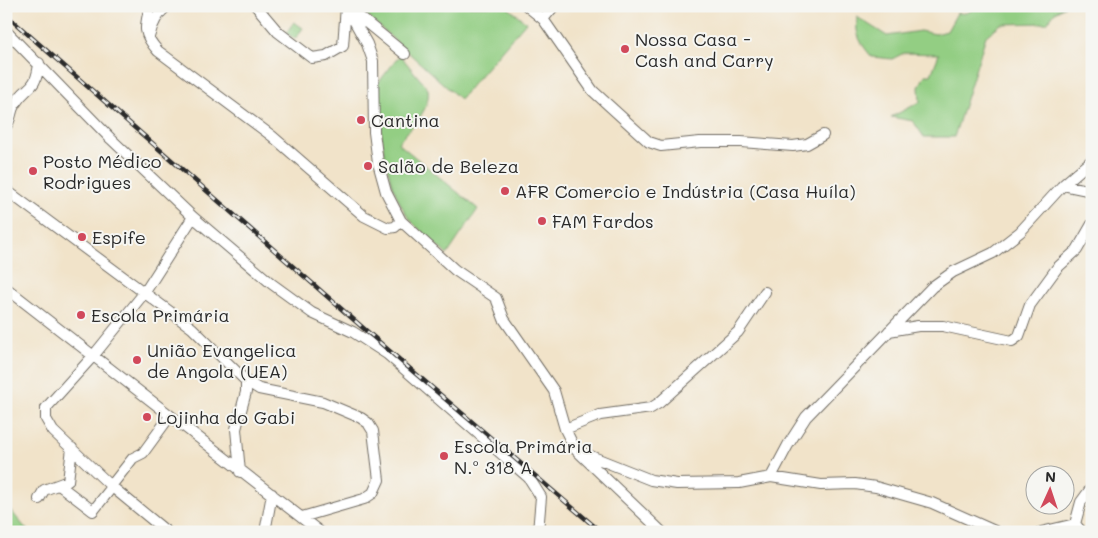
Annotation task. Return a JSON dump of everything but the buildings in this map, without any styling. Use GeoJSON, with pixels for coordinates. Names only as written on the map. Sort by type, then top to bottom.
{"type":"FeatureCollection","features":[{"type":"Feature","properties":{"kind":"street"},"geometry":{"type":"LineString","coordinates":[[150,6],[146,21],[148,40],[158,51],[272,136],[364,216],[388,228],[395,227],[401,220]]}},
{"type":"Feature","properties":{"kind":"street"},"geometry":{"type":"LineString","coordinates":[[148,40],[151,28],[160,12],[167,6]]}},
{"type":"Feature","properties":{"kind":"street"},"geometry":{"type":"LineString","coordinates":[[256,6],[263,17],[278,32],[312,58],[326,56],[343,46],[346,6]]}},
{"type":"Feature","properties":{"kind":"street"},"geometry":{"type":"LineString","coordinates":[[346,6],[404,54]]}},
{"type":"Feature","properties":{"kind":"street"},"geometry":{"type":"LineString","coordinates":[[346,6],[368,44],[373,61],[374,132],[378,163],[386,192],[401,220],[455,270],[496,298],[504,319],[554,391],[565,429],[575,449],[662,532]]}},
{"type":"Feature","properties":{"kind":"street"},"geometry":{"type":"LineString","coordinates":[[527,6],[543,19],[594,91],[649,142],[661,146],[725,142],[793,146],[807,144],[823,135]]}},
{"type":"Feature","properties":{"kind":"street"},"geometry":{"type":"LineString","coordinates":[[543,19],[554,6]]}},
{"type":"Feature","properties":{"kind":"street"},"geometry":{"type":"LineString","coordinates":[[6,30],[111,139],[193,216],[272,284],[312,313],[353,332],[388,354],[529,478],[541,497],[538,532]]}},
{"type":"Feature","properties":{"kind":"street"},"geometry":{"type":"LineString","coordinates":[[6,126],[12,116],[14,106],[36,82],[39,63]]}},
{"type":"Feature","properties":{"kind":"street"},"geometry":{"type":"LineString","coordinates":[[771,477],[806,417],[932,287],[953,272],[992,253],[1020,232],[1063,185],[1092,160]]}},
{"type":"Feature","properties":{"kind":"street"},"geometry":{"type":"LineString","coordinates":[[1063,185],[1092,191]]}},
{"type":"Feature","properties":{"kind":"street"},"geometry":{"type":"LineString","coordinates":[[6,190],[192,328],[246,380],[264,391],[323,402],[368,423],[373,431],[379,480],[373,493],[364,499],[302,517]]}},
{"type":"Feature","properties":{"kind":"street"},"geometry":{"type":"LineString","coordinates":[[167,532],[111,487],[49,426],[46,408],[94,355],[145,292],[193,216]]}},
{"type":"Feature","properties":{"kind":"street"},"geometry":{"type":"LineString","coordinates":[[889,331],[918,326],[943,326],[1012,340],[1019,336],[1030,306],[1042,287],[1057,268],[1077,250],[1092,224]]}},
{"type":"Feature","properties":{"kind":"street"},"geometry":{"type":"LineString","coordinates":[[6,288],[94,355],[240,472],[272,494],[320,532]]}},
{"type":"Feature","properties":{"kind":"street"},"geometry":{"type":"LineString","coordinates":[[565,429],[600,415],[650,408],[659,403],[738,332],[765,292]]}},
{"type":"Feature","properties":{"kind":"street"},"geometry":{"type":"LineString","coordinates":[[240,472],[236,429],[246,392],[246,380]]}},
{"type":"Feature","properties":{"kind":"street"},"geometry":{"type":"LineString","coordinates":[[60,485],[93,511],[133,458],[143,453],[170,416]]}},
{"type":"Feature","properties":{"kind":"street"},"geometry":{"type":"LineString","coordinates":[[39,500],[44,490],[68,481],[72,448]]}},
{"type":"Feature","properties":{"kind":"street"},"geometry":{"type":"LineString","coordinates":[[575,449],[651,480],[677,484],[739,483],[771,477],[821,485],[855,484],[900,492],[969,518],[997,532]]}},
{"type":"Feature","properties":{"kind":"street"},"geometry":{"type":"LineString","coordinates":[[1041,532],[1078,528],[1081,502],[1092,487]]}},
{"type":"Feature","properties":{"kind":"street"},"geometry":{"type":"LineString","coordinates":[[265,532],[272,494]]}},
{"type":"Feature","properties":{"kind":"green space"},"geometry":{"type":"Polygon","coordinates":[[[368,6],[506,6],[526,22],[460,99],[363,12],[368,6]]]}},
{"type":"Feature","properties":{"kind":"green space"},"geometry":{"type":"Polygon","coordinates":[[[975,6],[1065,6],[1055,12],[1047,23],[1001,24],[986,36],[954,137],[924,137],[913,121],[891,117],[920,102],[919,87],[925,75],[931,75],[939,54],[904,53],[892,59],[872,57],[859,38],[857,17],[887,36],[920,31],[936,34],[947,31],[957,13],[968,12],[975,6]]]}},
{"type":"Feature","properties":{"kind":"green space"},"geometry":{"type":"Polygon","coordinates":[[[294,22],[303,28],[295,39],[286,33],[294,22]]]}},
{"type":"Feature","properties":{"kind":"green space"},"geometry":{"type":"Polygon","coordinates":[[[400,55],[428,89],[428,97],[423,112],[398,143],[478,209],[447,255],[419,230],[406,214],[398,199],[387,167],[381,134],[378,83],[400,55]]]}},
{"type":"Feature","properties":{"kind":"green space"},"geometry":{"type":"Polygon","coordinates":[[[6,505],[28,531],[28,532],[6,532],[6,505]]]}},
{"type":"Feature","properties":{"kind":"railway"},"geometry":{"type":"LineString","coordinates":[[6,15],[402,362],[601,532]]}},
{"type":"Feature","properties":{"kind":"place","name":"Nossa Casa - Cash and Carry"},"geometry":{"type":"Point","coordinates":[625,49]}},
{"type":"Feature","properties":{"kind":"place","name":"Cantina"},"geometry":{"type":"Point","coordinates":[361,120]}},
{"type":"Feature","properties":{"kind":"place","name":"Salão de Beleza"},"geometry":{"type":"Point","coordinates":[368,166]}},
{"type":"Feature","properties":{"kind":"place","name":"Posto Médico Rodrigues"},"geometry":{"type":"Point","coordinates":[33,171]}},
{"type":"Feature","properties":{"kind":"place","name":"AFR Comercio e Indústria (Casa Huíla)"},"geometry":{"type":"Point","coordinates":[505,191]}},
{"type":"Feature","properties":{"kind":"place","name":"FAM Fardos"},"geometry":{"type":"Point","coordinates":[542,221]}},
{"type":"Feature","properties":{"kind":"place","name":"Espife"},"geometry":{"type":"Point","coordinates":[82,237]}},
{"type":"Feature","properties":{"kind":"place","name":"Escola Primária"},"geometry":{"type":"Point","coordinates":[81,315]}},
{"type":"Feature","properties":{"kind":"place","name":"União Evangelica de Angola (UEA)"},"geometry":{"type":"Point","coordinates":[137,360]}},
{"type":"Feature","properties":{"kind":"place","name":"Lojinha do Gabi"},"geometry":{"type":"Point","coordinates":[147,417]}},
{"type":"Feature","properties":{"kind":"place","name":"Escola Primária N.º 318 A"},"geometry":{"type":"Point","coordinates":[444,456]}}]}
